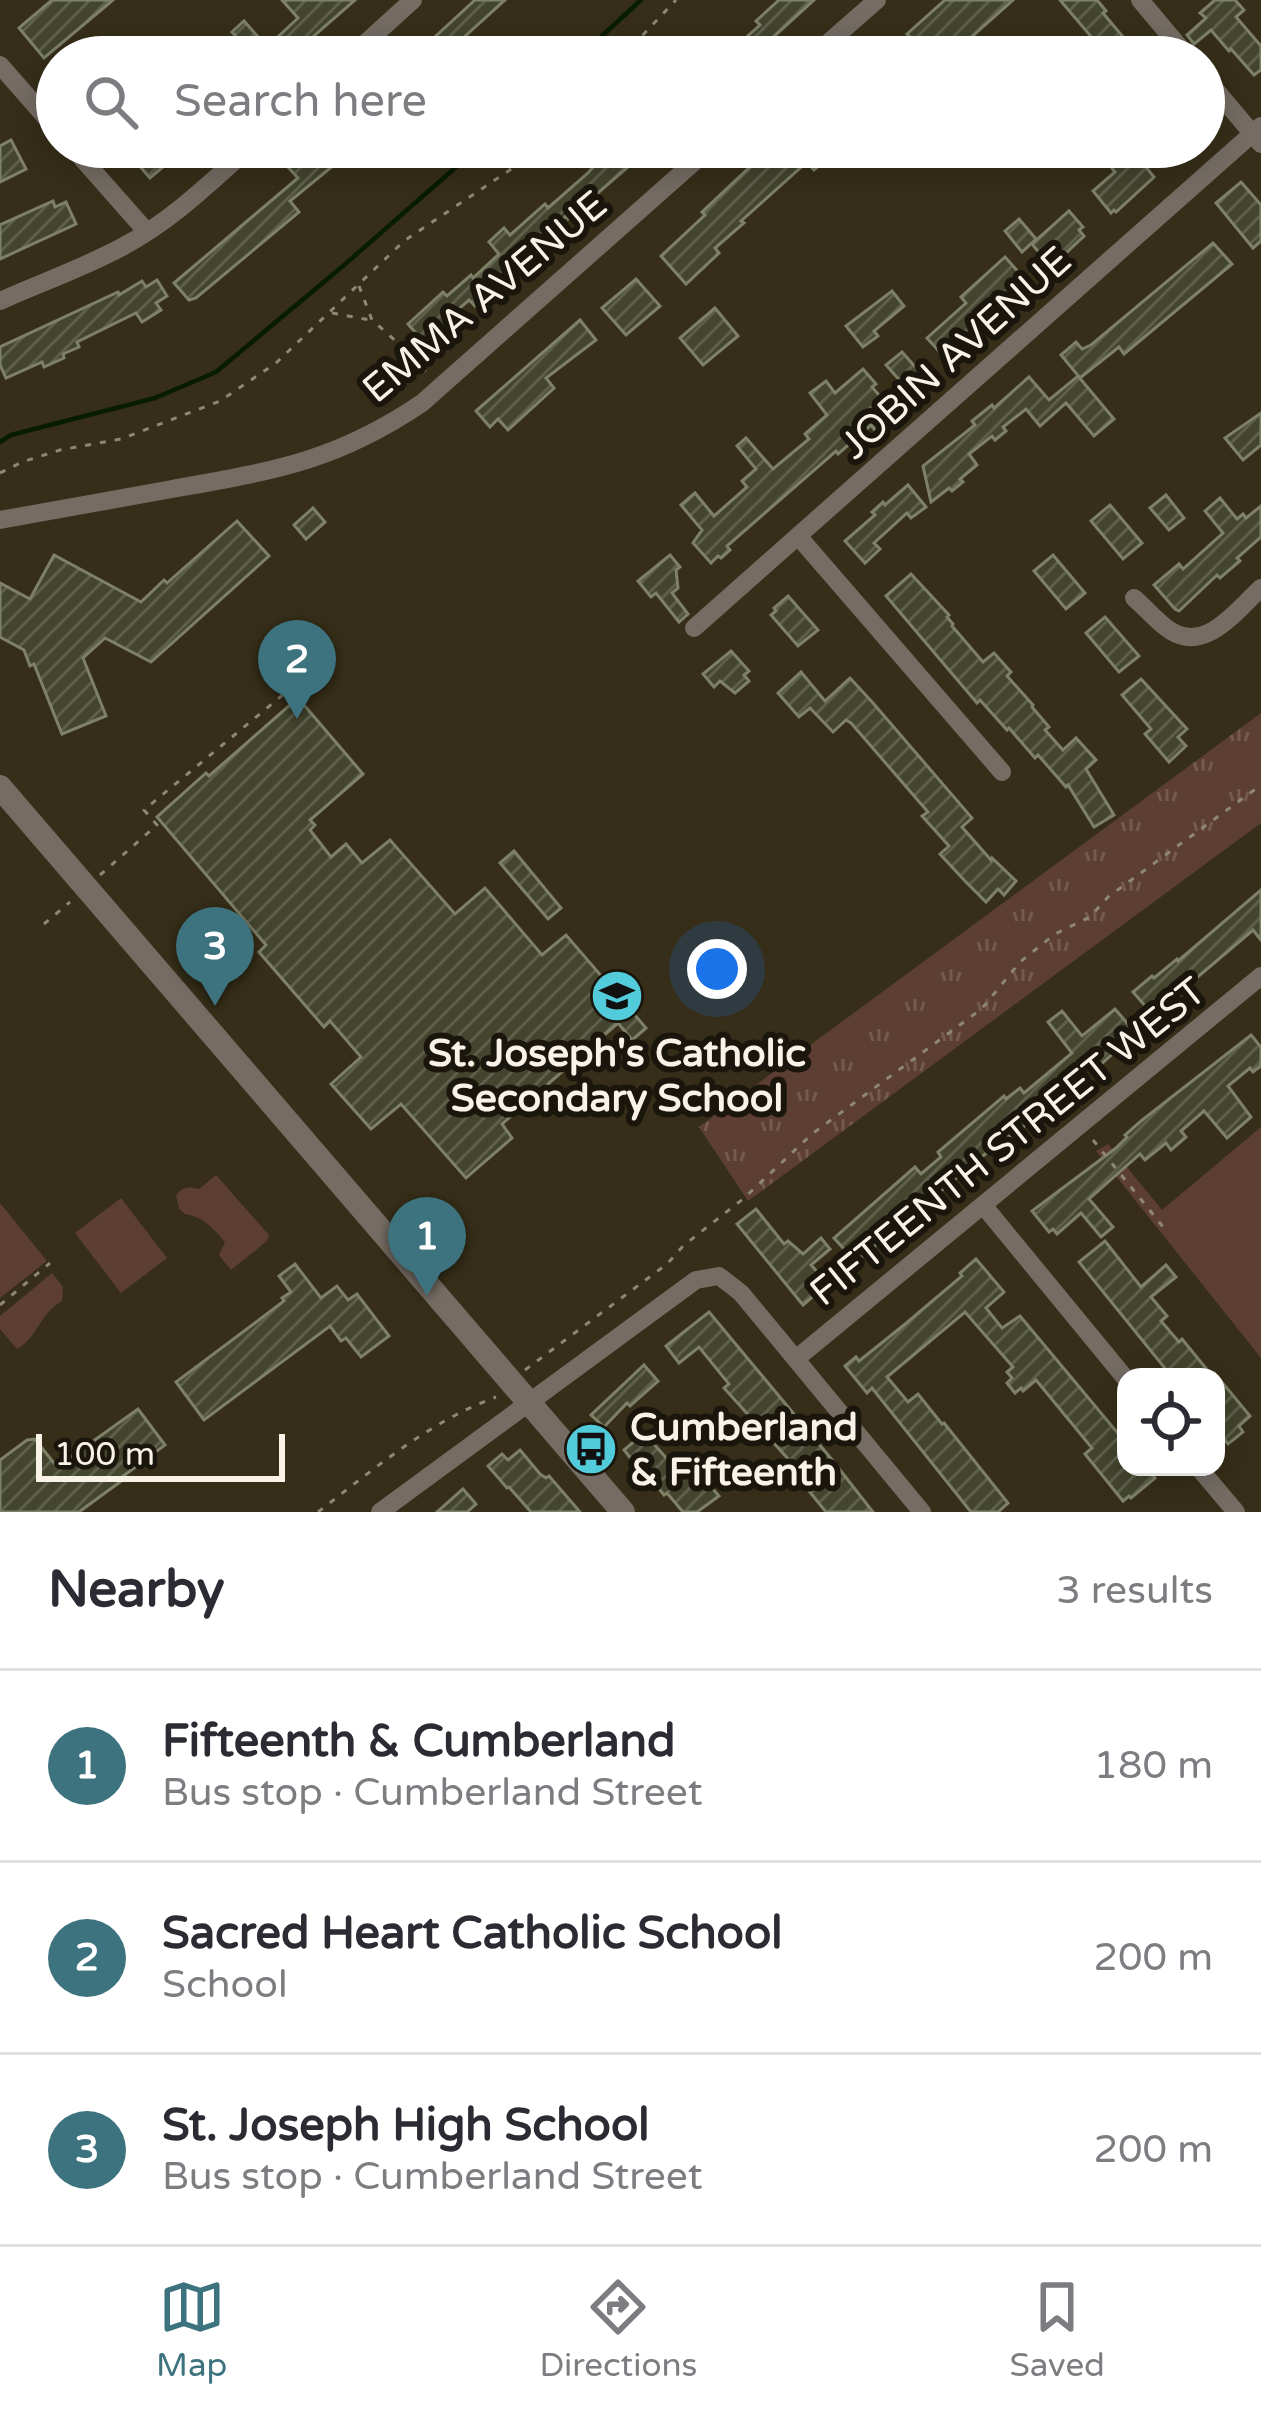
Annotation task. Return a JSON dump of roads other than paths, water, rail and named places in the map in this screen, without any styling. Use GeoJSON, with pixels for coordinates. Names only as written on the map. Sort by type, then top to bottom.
{"type":"FeatureCollection","features":[{"type":"Feature","properties":{"kind":"street"},"geometry":{"type":"LineString","coordinates":[[373,36],[413,0]]}},
{"type":"Feature","properties":{"kind":"street"},"geometry":{"type":"LineString","coordinates":[[836,36],[877,0]]}},
{"type":"Feature","properties":{"kind":"street"},"geometry":{"type":"LineString","coordinates":[[1140,0],[1170,36]]}},
{"type":"Feature","properties":{"kind":"street"},"geometry":{"type":"LineString","coordinates":[[0,65],[36,106]]}},
{"type":"Feature","properties":{"kind":"street"},"geometry":{"type":"LineString","coordinates":[[1225,99],[1258,135]]}},
{"type":"Feature","properties":{"kind":"street","name":"JOBIN AVENUE"},"geometry":{"type":"LineString","coordinates":[[1225,164],[1258,135]]}},
{"type":"Feature","properties":{"kind":"street"},"geometry":{"type":"LineString","coordinates":[[91,168],[147,232]]}},
{"type":"Feature","properties":{"kind":"street"},"geometry":{"type":"LineString","coordinates":[[0,301],[121,248],[227,168]]}},
{"type":"Feature","properties":{"kind":"street","name":"EMMA AVENUE"},"geometry":{"type":"LineString","coordinates":[[0,520],[306,462],[380,430],[439,388],[687,168]]}},
{"type":"Feature","properties":{"kind":"street","name":"JOBIN AVENUE"},"geometry":{"type":"LineString","coordinates":[[694,628],[1220,168]]}},
{"type":"Feature","properties":{"kind":"street"},"geometry":{"type":"LineString","coordinates":[[798,536],[1002,772]]}},
{"type":"Feature","properties":{"kind":"street"},"geometry":{"type":"LineString","coordinates":[[1134,598],[1172,632],[1193,639],[1210,634],[1261,588]]}},
{"type":"Feature","properties":{"kind":"street"},"geometry":{"type":"LineString","coordinates":[[0,787],[623,1512]]}},
{"type":"Feature","properties":{"kind":"street","name":"FIFTEENTH STREET WEST"},"geometry":{"type":"LineString","coordinates":[[797,1358],[1261,976]]}},
{"type":"Feature","properties":{"kind":"street"},"geometry":{"type":"LineString","coordinates":[[983,1205],[1117,1368]]}},
{"type":"Feature","properties":{"kind":"street"},"geometry":{"type":"LineString","coordinates":[[380,1512],[519,1391],[696,1280],[718,1276],[741,1293],[922,1512]]}},
{"type":"Feature","properties":{"kind":"street"},"geometry":{"type":"LineString","coordinates":[[1205,1476],[1235,1512]]}},
{"type":"Feature","properties":{"kind":"waterway"},"geometry":{"type":"LineString","coordinates":[[602,36],[641,0]]}},
{"type":"Feature","properties":{"kind":"waterway"},"geometry":{"type":"LineString","coordinates":[[0,442],[11,435],[155,398],[216,372],[455,168]]}},
{"type":"Feature","properties":{"kind":"place","name":"Sacred Heart Catholic School"},"geometry":{"type":"Point","coordinates":[297,719]}},
{"type":"Feature","properties":{"kind":"place","name":"St. Joseph's Catholic Secondary School"},"geometry":{"type":"Point","coordinates":[617,996]}},
{"type":"Feature","properties":{"kind":"place","name":"St. Joseph High School"},"geometry":{"type":"Point","coordinates":[215,1006]}},
{"type":"Feature","properties":{"kind":"place","name":"Fifteenth & Cumberland"},"geometry":{"type":"Point","coordinates":[427,1296]}},
{"type":"Feature","properties":{"kind":"place","name":"Cumberland & Fifteenth"},"geometry":{"type":"Point","coordinates":[591,1449]}}]}
